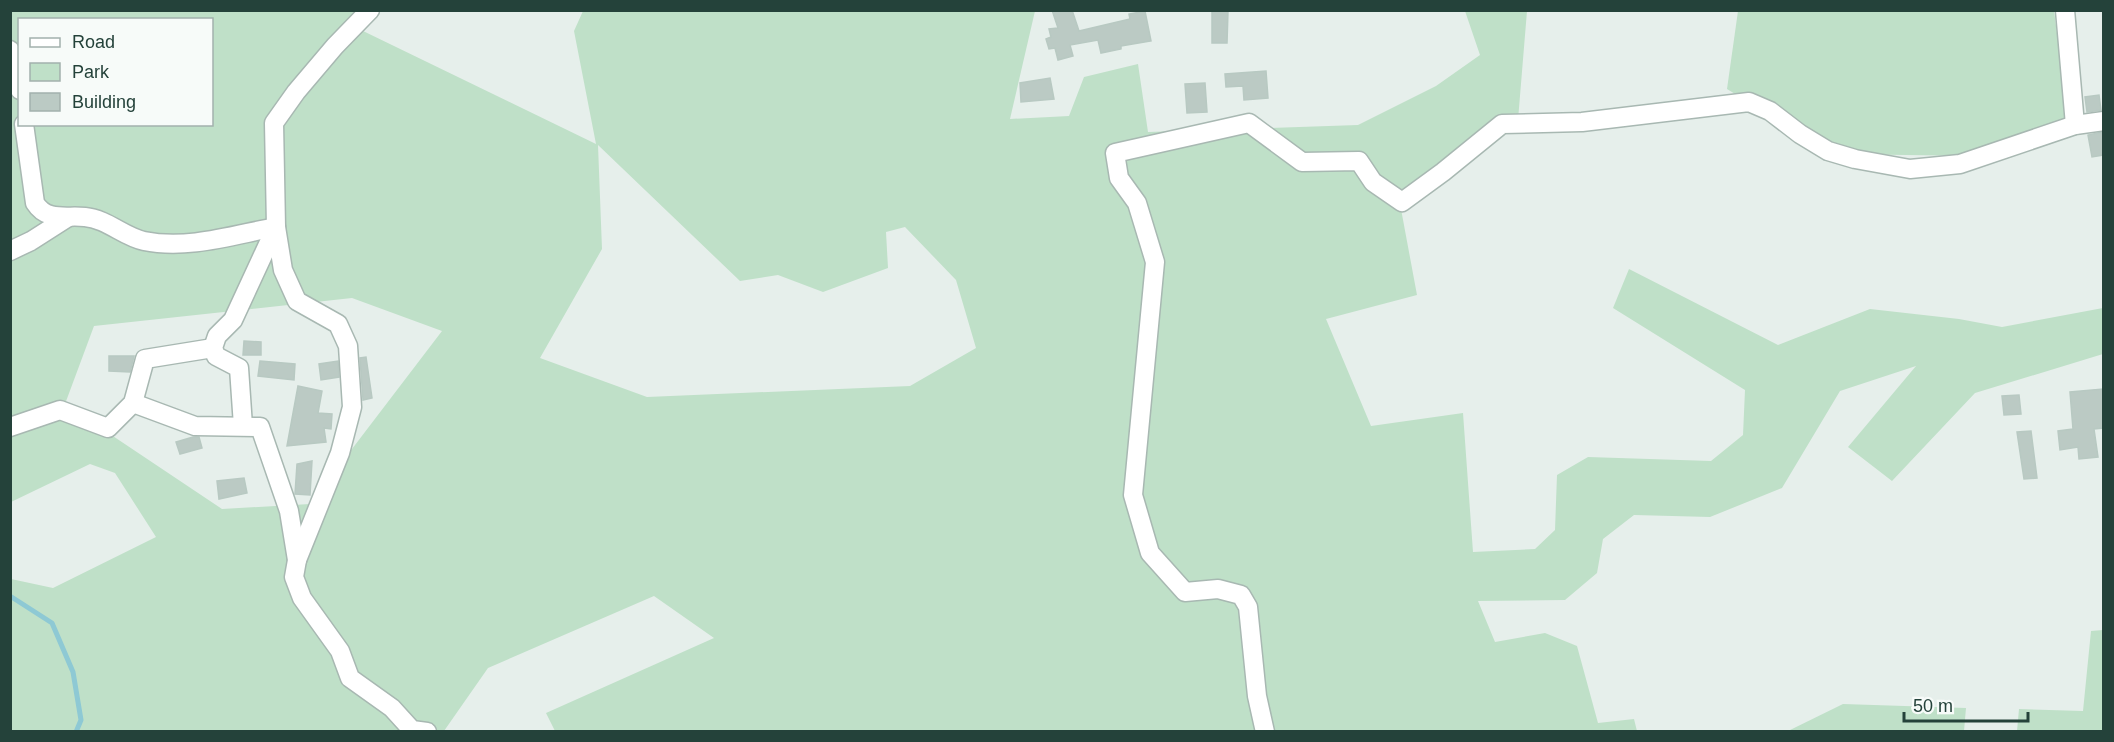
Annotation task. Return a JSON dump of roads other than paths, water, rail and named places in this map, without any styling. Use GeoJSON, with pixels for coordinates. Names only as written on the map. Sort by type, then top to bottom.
{"type":"FeatureCollection","features":[{"type":"Feature","properties":{"kind":"street"},"geometry":{"type":"LineString","coordinates":[[370,10],[335,46],[296,92],[274,123],[276,227],[283,270],[297,301],[338,324],[348,346],[352,407],[340,453],[297,560],[294,577],[302,598],[340,651],[350,678],[392,708],[412,730],[427,732]]}},
{"type":"Feature","properties":{"kind":"street"},"geometry":{"type":"LineString","coordinates":[[2065,10],[2075,125]]}},
{"type":"Feature","properties":{"kind":"street"},"geometry":{"type":"LineString","coordinates":[[10,50],[18,77]]}},
{"type":"Feature","properties":{"kind":"street"},"geometry":{"type":"LineString","coordinates":[[1265,732],[1257,696],[1248,607],[1241,595],[1218,589],[1185,592],[1150,553],[1133,495],[1155,262],[1137,203],[1119,178],[1114,153],[1249,123],[1302,162],[1359,161],[1373,182],[1402,202],[1502,124],[1582,122],[1749,102],[1770,111],[1800,134],[1828,150],[1855,159],[1910,169],[1960,164],[2075,125],[2103,121]]}},
{"type":"Feature","properties":{"kind":"street"},"geometry":{"type":"LineString","coordinates":[[24,126],[35,203],[39,209],[50,216],[84,217],[108,223],[142,241],[180,244],[276,227]]}},
{"type":"Feature","properties":{"kind":"street"},"geometry":{"type":"LineString","coordinates":[[10,251],[32,241],[67,218]]}},
{"type":"Feature","properties":{"kind":"street"},"geometry":{"type":"LineString","coordinates":[[243,426],[239,368],[216,356],[213,348],[217,336],[233,320],[276,227]]}},
{"type":"Feature","properties":{"kind":"street"},"geometry":{"type":"LineString","coordinates":[[10,427],[60,410],[108,428],[133,403],[146,359],[213,348]]}},
{"type":"Feature","properties":{"kind":"street"},"geometry":{"type":"LineString","coordinates":[[133,403],[195,426],[260,427],[289,511],[297,560]]}},
{"type":"Feature","properties":{"kind":"waterway"},"geometry":{"type":"LineString","coordinates":[[10,596],[52,623],[73,672],[81,720],[76,732]]}}]}
